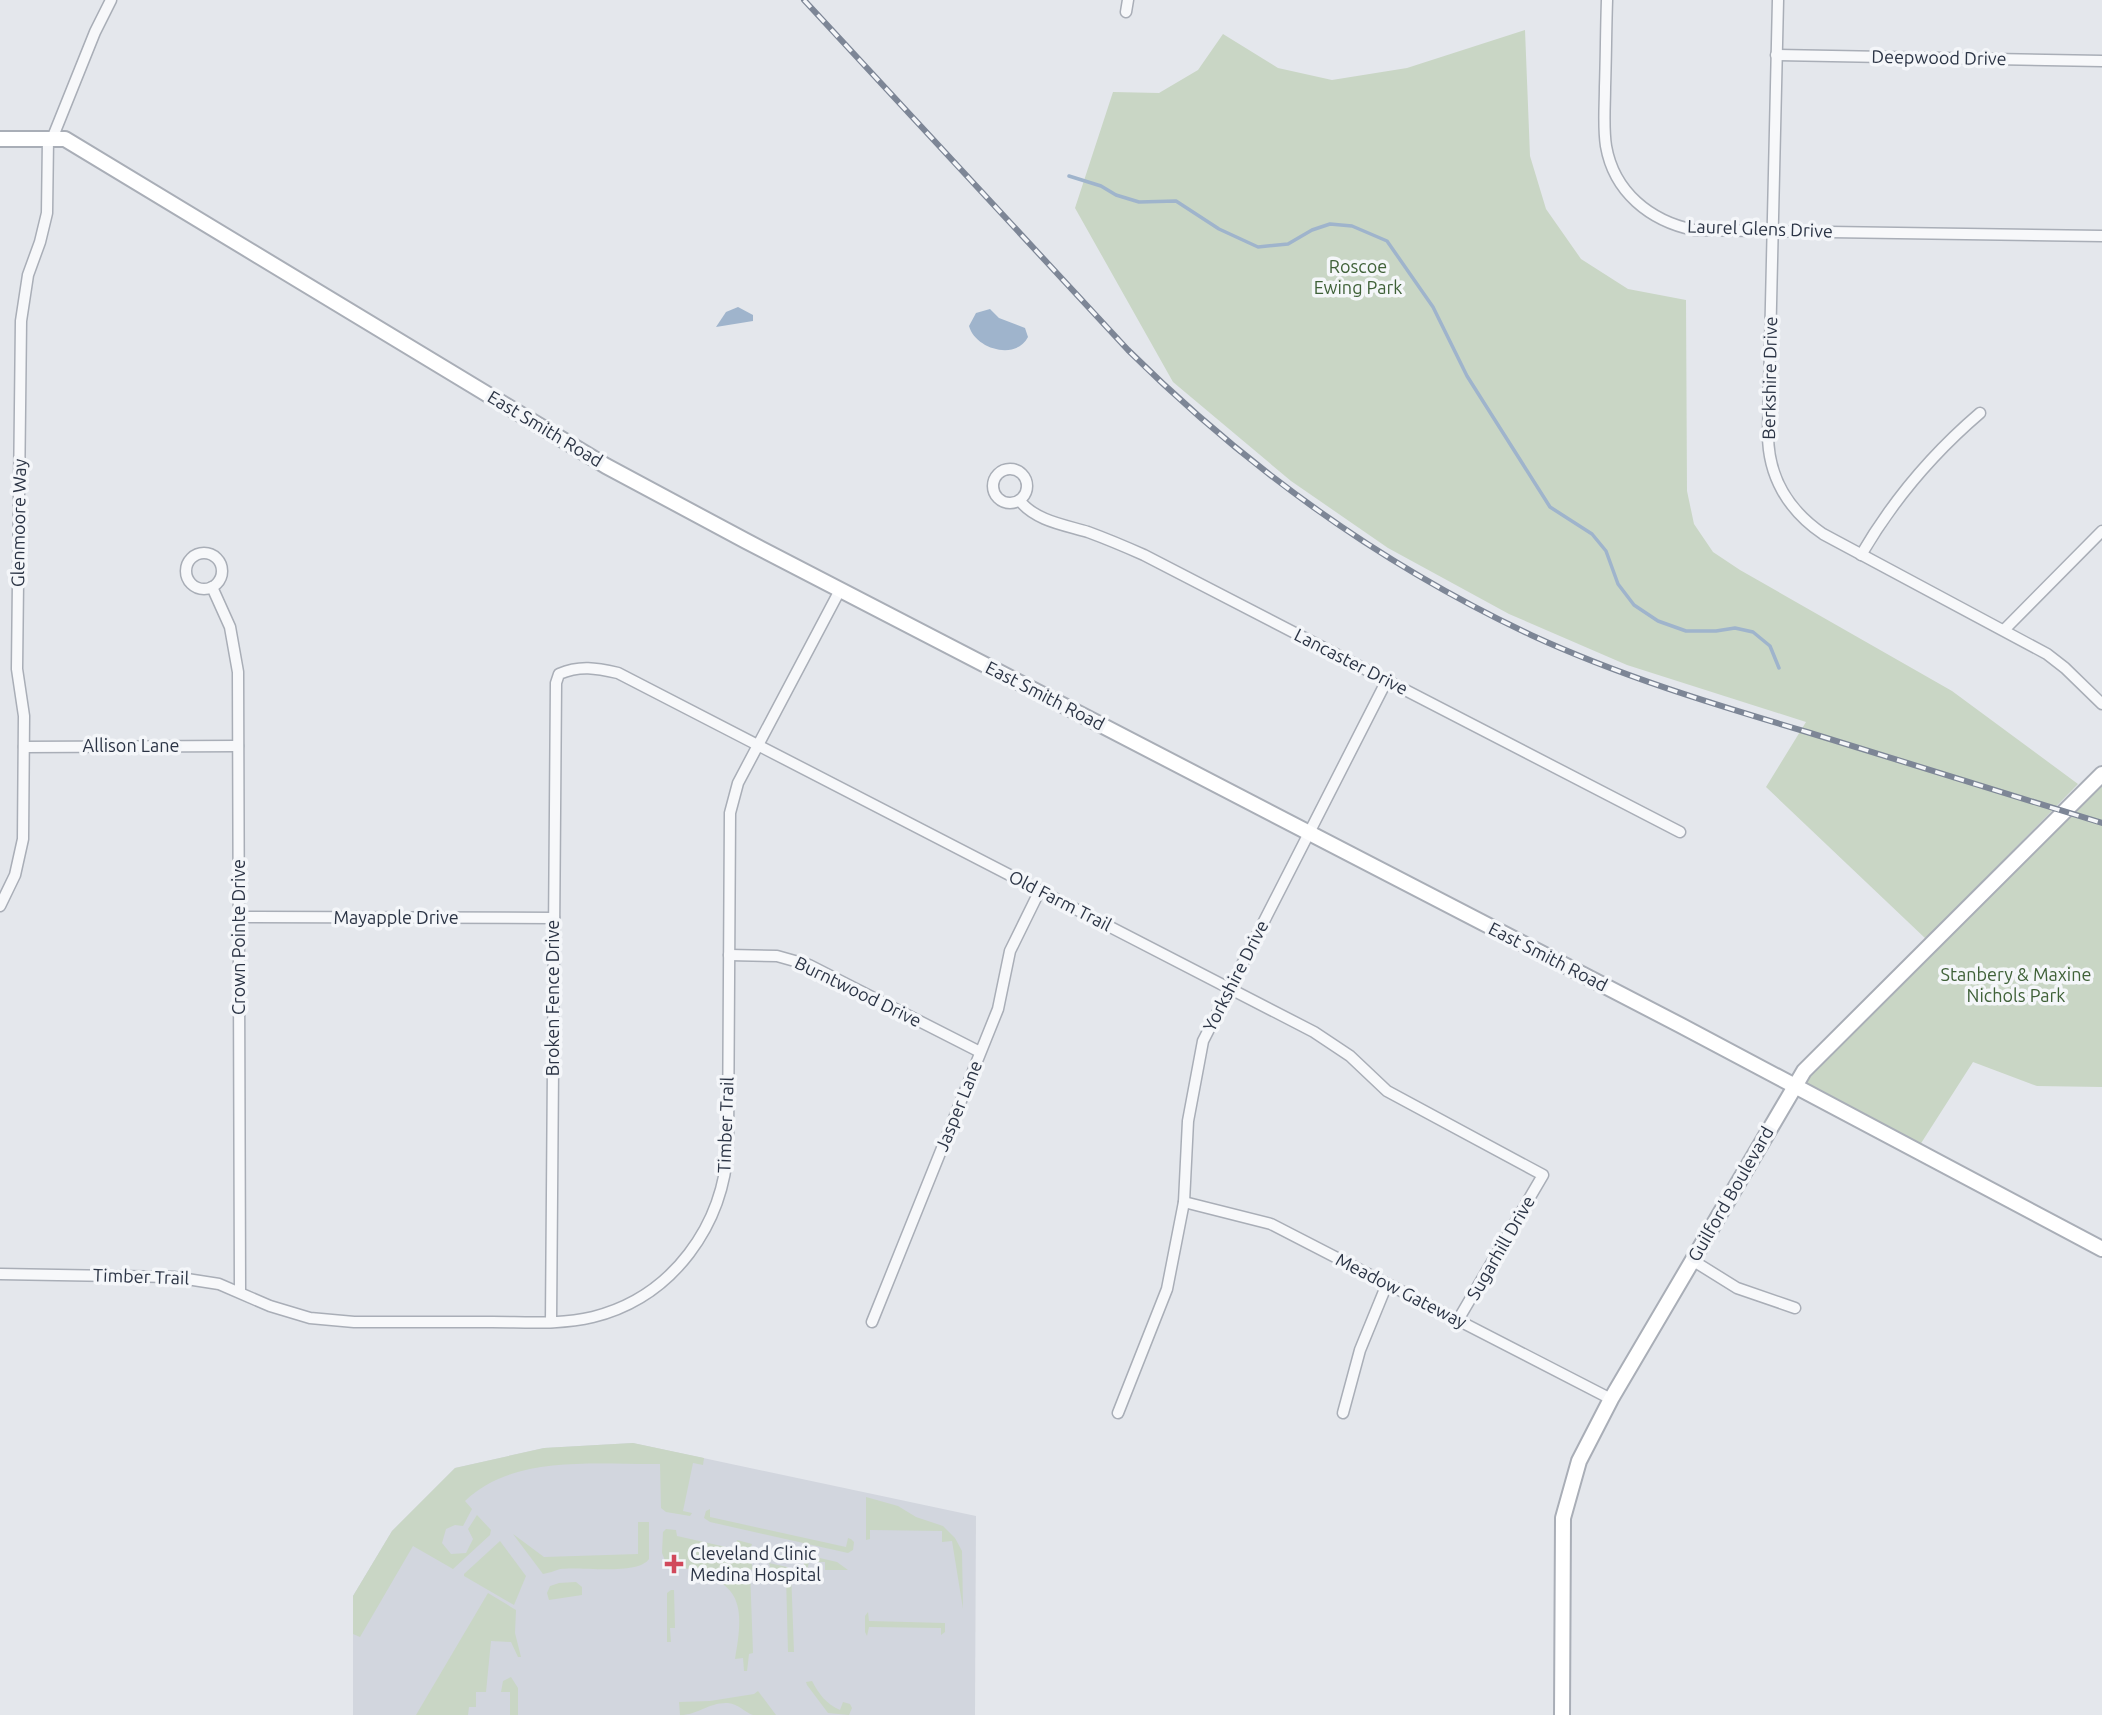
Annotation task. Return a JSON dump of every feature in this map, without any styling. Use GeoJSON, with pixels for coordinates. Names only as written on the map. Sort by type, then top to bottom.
{"type":"FeatureCollection","features":[{"type":"Feature","properties":{"kind":"street"},"geometry":{"type":"LineString","coordinates":[[50,139],[111,0]]}},
{"type":"Feature","properties":{"kind":"street"},"geometry":{"type":"LineString","coordinates":[[1126,12],[1128,0]]}},
{"type":"Feature","properties":{"kind":"street","name":"Laurel Glens Drive"},"geometry":{"type":"LineString","coordinates":[[1607,0],[1605,134],[1610,161],[1625,190],[1649,213],[1678,227],[1694,230],[2102,236]]}},
{"type":"Feature","properties":{"kind":"street","name":"Berkshire Drive"},"geometry":{"type":"LineString","coordinates":[[1777,0],[1768,434],[1771,461],[1777,481],[1797,512],[1823,534],[2047,654],[2102,704]]}},
{"type":"Feature","properties":{"kind":"street","name":"Deepwood Drive"},"geometry":{"type":"LineString","coordinates":[[1776,55],[2102,61]]}},
{"type":"Feature","properties":{"kind":"street","name":"East Smith Road"},"geometry":{"type":"LineString","coordinates":[[0,139],[65,139],[606,467],[1309,832],[2102,1249]]}},
{"type":"Feature","properties":{"kind":"street","name":"Glenmoore Way"},"geometry":{"type":"LineString","coordinates":[[0,906],[15,875],[23,839],[24,747],[18,669],[21,321],[29,275],[47,213],[50,139]]}},
{"type":"Feature","properties":{"kind":"street"},"geometry":{"type":"LineString","coordinates":[[1861,555],[1910,482],[1947,442],[1980,413]]}},
{"type":"Feature","properties":{"kind":"street","name":"Lancaster Drive"},"geometry":{"type":"LineString","coordinates":[[1020,500],[1037,515],[1051,522],[1087,532],[1144,555],[1680,832]]}},
{"type":"Feature","properties":{"kind":"street"},"geometry":{"type":"LineString","coordinates":[[2004,630],[2102,531]]}},
{"type":"Feature","properties":{"kind":"street","name":"Crown Pointe Drive"},"geometry":{"type":"LineString","coordinates":[[212,587],[227,619],[238,672],[240,1291]]}},
{"type":"Feature","properties":{"kind":"street","name":"Timber Trail"},"geometry":{"type":"LineString","coordinates":[[0,1274],[198,1279],[240,1291],[290,1313],[331,1321],[551,1322],[594,1317],[635,1301],[672,1273],[687,1258],[709,1224],[724,1183],[727,1161],[730,813],[738,783],[840,590]]}},
{"type":"Feature","properties":{"kind":"street","name":"Old Farm Trail"},"geometry":{"type":"LineString","coordinates":[[559,674],[579,667],[591,667],[618,674],[758,745],[1314,1032],[1341,1050],[1387,1091],[1543,1175]]}},
{"type":"Feature","properties":{"kind":"street","name":"Broken Fence Drive"},"geometry":{"type":"LineString","coordinates":[[551,1322],[556,683],[559,674]]}},
{"type":"Feature","properties":{"kind":"street","name":"Yorkshire Drive"},"geometry":{"type":"LineString","coordinates":[[1118,1413],[1167,1289],[1184,1202],[1188,1121],[1203,1041],[1387,680]]}},
{"type":"Feature","properties":{"kind":"street","name":"Allison Lane"},"geometry":{"type":"LineString","coordinates":[[24,747],[239,746]]}},
{"type":"Feature","properties":{"kind":"street","name":"Guilford Boulevard"},"geometry":{"type":"LineString","coordinates":[[1562,1715],[1563,1518],[1578,1461],[1611,1399],[1804,1071],[2102,774]]}},
{"type":"Feature","properties":{"kind":"street","name":"Jasper Lane"},"geometry":{"type":"LineString","coordinates":[[872,1321],[998,1009],[1010,951],[1040,890]]}},
{"type":"Feature","properties":{"kind":"street","name":"Mayapple Drive"},"geometry":{"type":"LineString","coordinates":[[239,917],[554,918]]}},
{"type":"Feature","properties":{"kind":"street","name":"Burntwood Drive"},"geometry":{"type":"LineString","coordinates":[[729,955],[777,956],[809,965],[980,1052]]}},
{"type":"Feature","properties":{"kind":"street","name":"Sugarhill Drive"},"geometry":{"type":"LineString","coordinates":[[1458,1320],[1543,1175]]}},
{"type":"Feature","properties":{"kind":"street","name":"Meadow Gateway"},"geometry":{"type":"LineString","coordinates":[[1184,1202],[1271,1224],[1611,1399]]}},
{"type":"Feature","properties":{"kind":"street"},"geometry":{"type":"LineString","coordinates":[[1692,1260],[1737,1288],[1795,1308]]}},
{"type":"Feature","properties":{"kind":"street"},"geometry":{"type":"LineString","coordinates":[[1343,1413],[1360,1350],[1387,1284]]}},
{"type":"Feature","properties":{"kind":"shaded area","name":"Cleveland Clinic Medina Hospital"},"geometry":{"type":"Polygon","coordinates":[[[633,1443],[976,1516],[975,1715],[353,1715],[353,1596],[392,1531],[455,1468],[544,1448],[633,1443]]]}},
{"type":"Feature","properties":{"kind":"green space","name":"Roscoe Ewing Park"},"geometry":{"type":"Polygon","coordinates":[[[1525,30],[1530,156],[1546,209],[1581,259],[1628,289],[1686,300],[1687,491],[1694,524],[1713,552],[1952,691],[2078,784],[1926,939],[1766,787],[1806,722],[1627,665],[1509,614],[1388,548],[1291,481],[1173,382],[1075,208],[1113,92],[1159,93],[1198,70],[1223,34],[1278,68],[1332,80],[1407,68],[1525,30]]]}},
{"type":"Feature","properties":{"kind":"green space","name":"Stanbery & Maxine Nichols Park"},"geometry":{"type":"Polygon","coordinates":[[[2102,782],[2102,1087],[2037,1086],[1973,1062],[1918,1148],[1798,1084],[2102,782]]]}},
{"type":"Feature","properties":{"kind":"green space"},"geometry":{"type":"Polygon","coordinates":[[[633,1443],[704,1458],[703,1465],[693,1463],[683,1511],[692,1513],[690,1516],[666,1512],[661,1508],[660,1464],[557,1465],[507,1476],[485,1486],[465,1501],[472,1509],[463,1526],[455,1525],[446,1529],[442,1543],[451,1554],[466,1553],[473,1539],[468,1529],[477,1515],[491,1530],[490,1535],[453,1569],[413,1546],[360,1637],[353,1634],[353,1596],[392,1531],[455,1468],[544,1448],[633,1443]]]}},
{"type":"Feature","properties":{"kind":"green space"},"geometry":{"type":"Polygon","coordinates":[[[866,1497],[898,1506],[916,1517],[943,1526],[955,1538],[962,1551],[963,1609],[952,1541],[942,1542],[942,1531],[870,1530],[870,1539],[866,1540],[866,1497]]]}},
{"type":"Feature","properties":{"kind":"green space"},"geometry":{"type":"Polygon","coordinates":[[[710,1509],[710,1517],[846,1547],[848,1538],[854,1542],[853,1550],[848,1553],[710,1522],[704,1518],[706,1511],[710,1509]]]}},
{"type":"Feature","properties":{"kind":"green space"},"geometry":{"type":"Polygon","coordinates":[[[638,1522],[649,1522],[649,1559],[643,1564],[621,1569],[569,1568],[543,1574],[513,1534],[544,1557],[638,1554],[638,1522]]]}},
{"type":"Feature","properties":{"kind":"green space"},"geometry":{"type":"Polygon","coordinates":[[[666,1529],[676,1530],[677,1536],[735,1549],[737,1540],[752,1544],[751,1547],[741,1548],[742,1560],[751,1561],[753,1569],[750,1570],[753,1653],[749,1654],[747,1671],[744,1671],[743,1658],[735,1659],[739,1616],[730,1591],[706,1575],[666,1563],[662,1553],[663,1532],[666,1529]]]}},
{"type":"Feature","properties":{"kind":"green space"},"geometry":{"type":"Polygon","coordinates":[[[500,1541],[526,1576],[514,1605],[464,1576],[500,1541]]]}},
{"type":"Feature","properties":{"kind":"green space"},"geometry":{"type":"Polygon","coordinates":[[[807,1555],[837,1562],[848,1570],[825,1570],[825,1562],[809,1562],[807,1571],[804,1568],[804,1558],[807,1555]]]}},
{"type":"Feature","properties":{"kind":"green space"},"geometry":{"type":"Polygon","coordinates":[[[769,1563],[787,1567],[791,1571],[794,1652],[788,1652],[786,1576],[782,1576],[782,1571],[771,1571],[769,1563]]]}},
{"type":"Feature","properties":{"kind":"green space"},"geometry":{"type":"Polygon","coordinates":[[[576,1582],[582,1587],[582,1595],[549,1600],[547,1593],[550,1586],[576,1582]]]}},
{"type":"Feature","properties":{"kind":"green space"},"geometry":{"type":"Polygon","coordinates":[[[674,1590],[675,1628],[670,1628],[671,1642],[667,1642],[667,1593],[674,1590]]]}},
{"type":"Feature","properties":{"kind":"green space"},"geometry":{"type":"Polygon","coordinates":[[[488,1593],[516,1610],[515,1633],[521,1657],[518,1657],[511,1642],[491,1641],[486,1692],[476,1692],[476,1707],[469,1707],[468,1715],[416,1715],[488,1593]]]}},
{"type":"Feature","properties":{"kind":"green space"},"geometry":{"type":"Polygon","coordinates":[[[868,1612],[869,1621],[945,1623],[945,1632],[941,1635],[941,1628],[869,1627],[867,1636],[865,1616],[868,1612]]]}},
{"type":"Feature","properties":{"kind":"green space"},"geometry":{"type":"Polygon","coordinates":[[[511,1677],[518,1688],[518,1715],[510,1715],[510,1692],[501,1692],[503,1681],[511,1677]]]}},
{"type":"Feature","properties":{"kind":"green space"},"geometry":{"type":"Polygon","coordinates":[[[812,1681],[823,1698],[835,1708],[840,1710],[843,1702],[850,1704],[852,1708],[849,1715],[828,1713],[807,1685],[806,1682],[812,1681]]]}},
{"type":"Feature","properties":{"kind":"green space"},"geometry":{"type":"Polygon","coordinates":[[[758,1691],[776,1715],[753,1715],[735,1705],[721,1703],[680,1715],[679,1702],[710,1701],[754,1694],[758,1691]]]}},
{"type":"Feature","properties":{"kind":"water"},"geometry":{"type":"Polygon","coordinates":[[[738,307],[753,315],[753,321],[716,327],[726,312],[738,307]]]}},
{"type":"Feature","properties":{"kind":"water"},"geometry":{"type":"Polygon","coordinates":[[[990,309],[999,318],[1025,328],[1028,337],[1022,344],[1015,349],[1006,350],[987,346],[979,341],[969,326],[976,313],[990,309]]]}},
{"type":"Feature","properties":{"kind":"waterway"},"geometry":{"type":"LineString","coordinates":[[1069,176],[1139,202],[1176,201],[1219,229],[1258,247],[1288,244],[1312,230],[1330,224],[1352,226],[1387,241],[1433,307],[1467,376],[1550,507],[1592,534],[1606,551],[1618,584],[1634,605],[1658,621],[1686,631],[1735,628],[1753,632],[1770,646],[1779,668]]}},
{"type":"Feature","properties":{"kind":"railway"},"geometry":{"type":"LineString","coordinates":[[804,0],[1128,350],[1173,393],[1268,473],[1368,544],[1475,607],[1598,664],[1702,700],[2102,823]]}},
{"type":"Feature","properties":{"kind":"place","name":"Cleveland Clinic Medina Hospital"},"geometry":{"type":"Point","coordinates":[674,1564]}}]}
